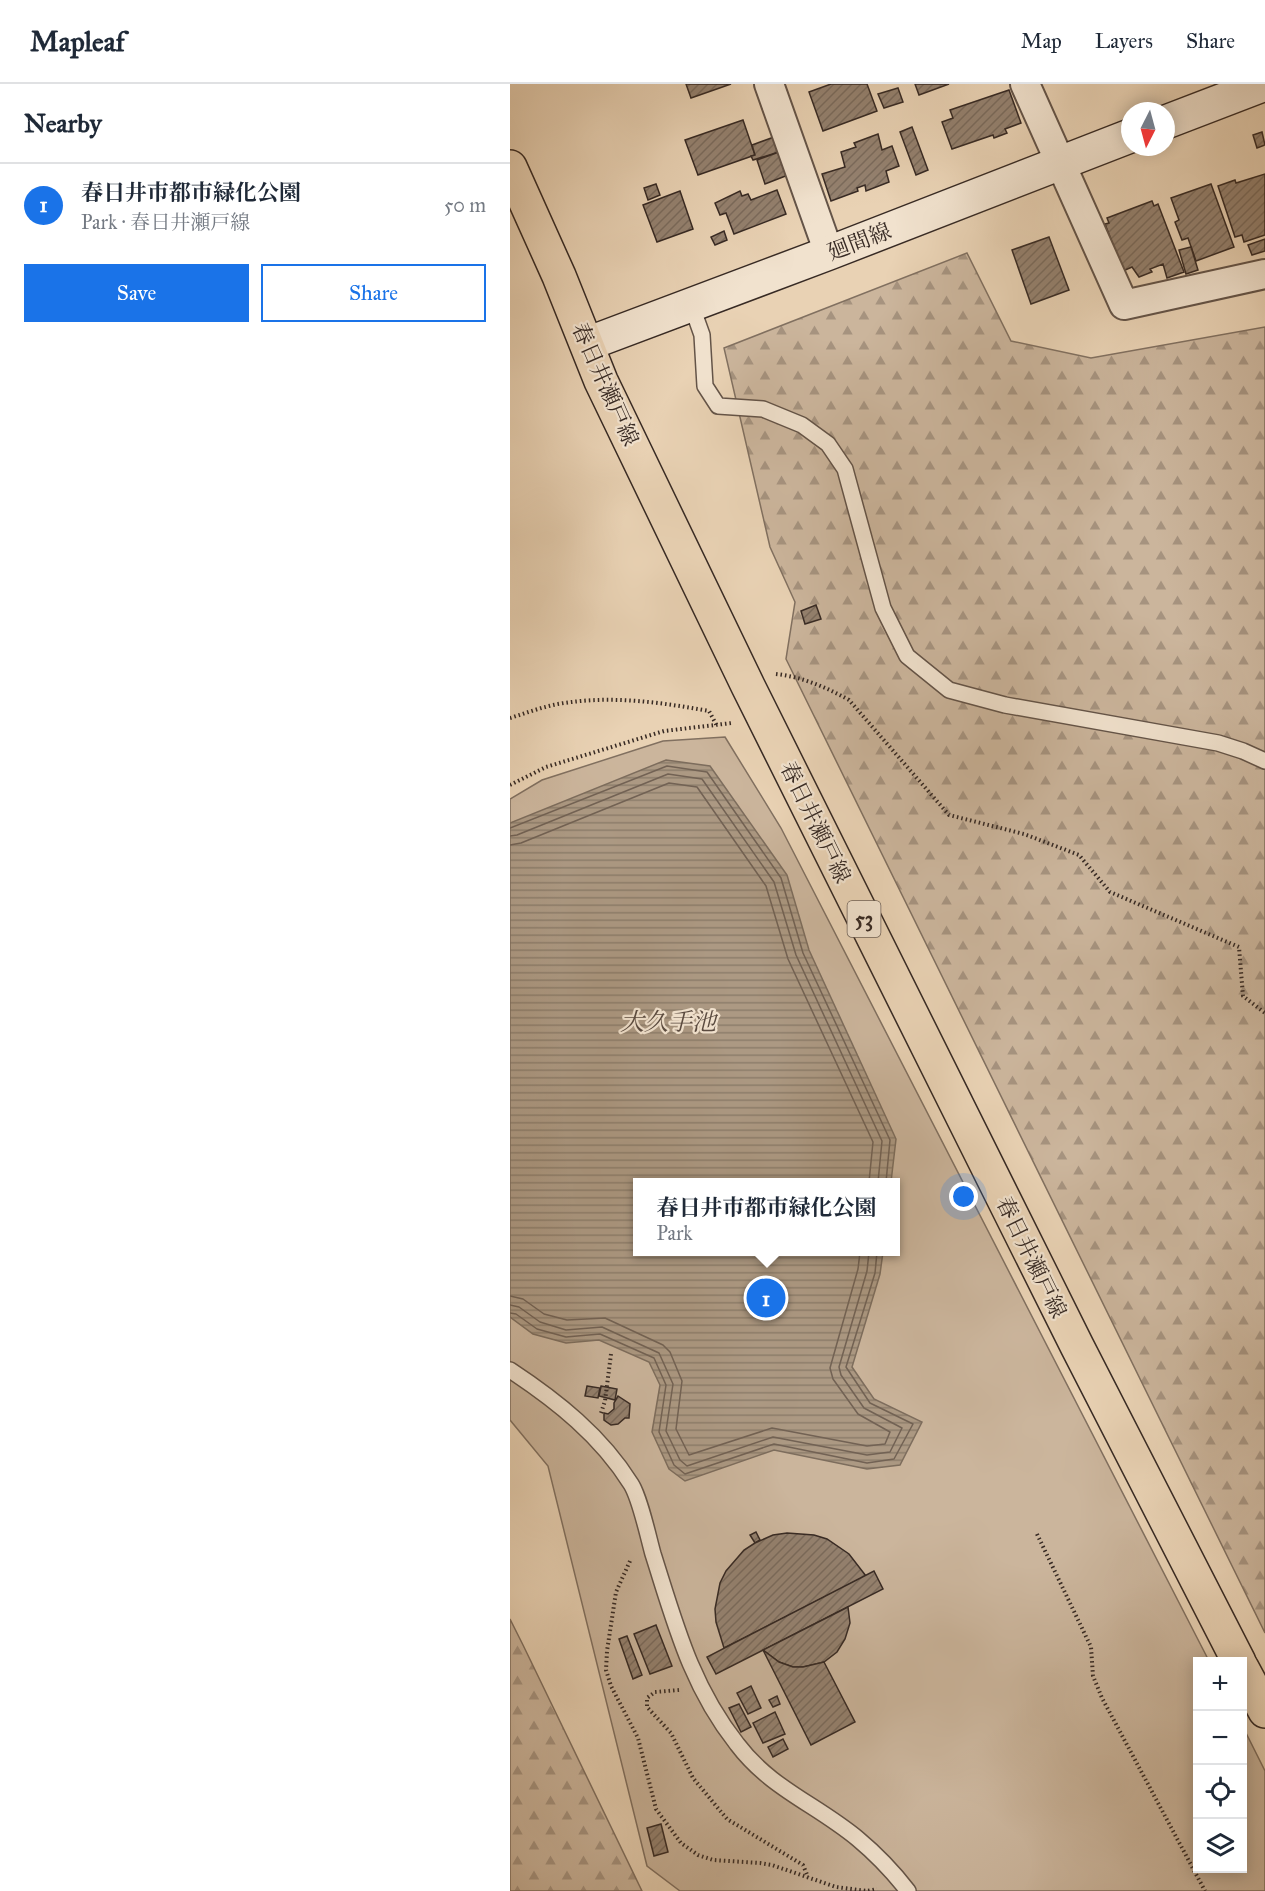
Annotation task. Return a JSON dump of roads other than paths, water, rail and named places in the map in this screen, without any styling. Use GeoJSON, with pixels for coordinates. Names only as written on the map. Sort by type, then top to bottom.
{"type":"FeatureCollection","features":[{"type":"Feature","properties":{"kind":"main road","name":"春日井瀬戸線"},"geometry":{"type":"LineString","coordinates":[[510,166],[559,276],[601,381],[748,686],[1071,1336],[1236,1657]]}},
{"type":"Feature","properties":{"kind":"main road"},"geometry":{"type":"LineString","coordinates":[[1247,1678],[1265,1712]]}},
{"type":"Feature","properties":{"kind":"street"},"geometry":{"type":"LineString","coordinates":[[769,84],[829,253]]}},
{"type":"Feature","properties":{"kind":"street"},"geometry":{"type":"LineString","coordinates":[[1025,84],[1124,305],[1265,274]]}},
{"type":"Feature","properties":{"kind":"street"},"geometry":{"type":"LineString","coordinates":[[1175,119],[1265,84]]}},
{"type":"Feature","properties":{"kind":"street","name":"廻間線"},"geometry":{"type":"LineString","coordinates":[[587,344],[1121,139]]}},
{"type":"Feature","properties":{"kind":"lane"},"geometry":{"type":"LineString","coordinates":[[691,304],[702,335],[705,386],[718,406],[763,409],[802,425],[828,444],[845,469],[883,608],[907,656],[949,690],[1005,705],[1218,743],[1244,751],[1265,761]]}},
{"type":"Feature","properties":{"kind":"lane"},"geometry":{"type":"LineString","coordinates":[[510,1370],[537,1388],[593,1434],[633,1486],[682,1645],[699,1685],[736,1744],[759,1770],[858,1839],[908,1891]]}},
{"type":"Feature","properties":{"kind":"water","name":"大久手池"},"geometry":{"type":"Polygon","coordinates":[[[666,760],[710,766],[787,875],[809,950],[896,1139],[891,1178],[633,1178],[633,1256],[882,1256],[880,1274],[852,1367],[874,1399],[922,1422],[900,1465],[867,1469],[774,1450],[685,1481],[669,1469],[652,1432],[660,1385],[649,1362],[599,1340],[566,1343],[533,1334],[510,1317],[510,823],[666,760]]]}},
{"type":"Feature","properties":{"kind":"place","name":"春日井市都市緑化公園"},"geometry":{"type":"Point","coordinates":[766,1298]}}]}
